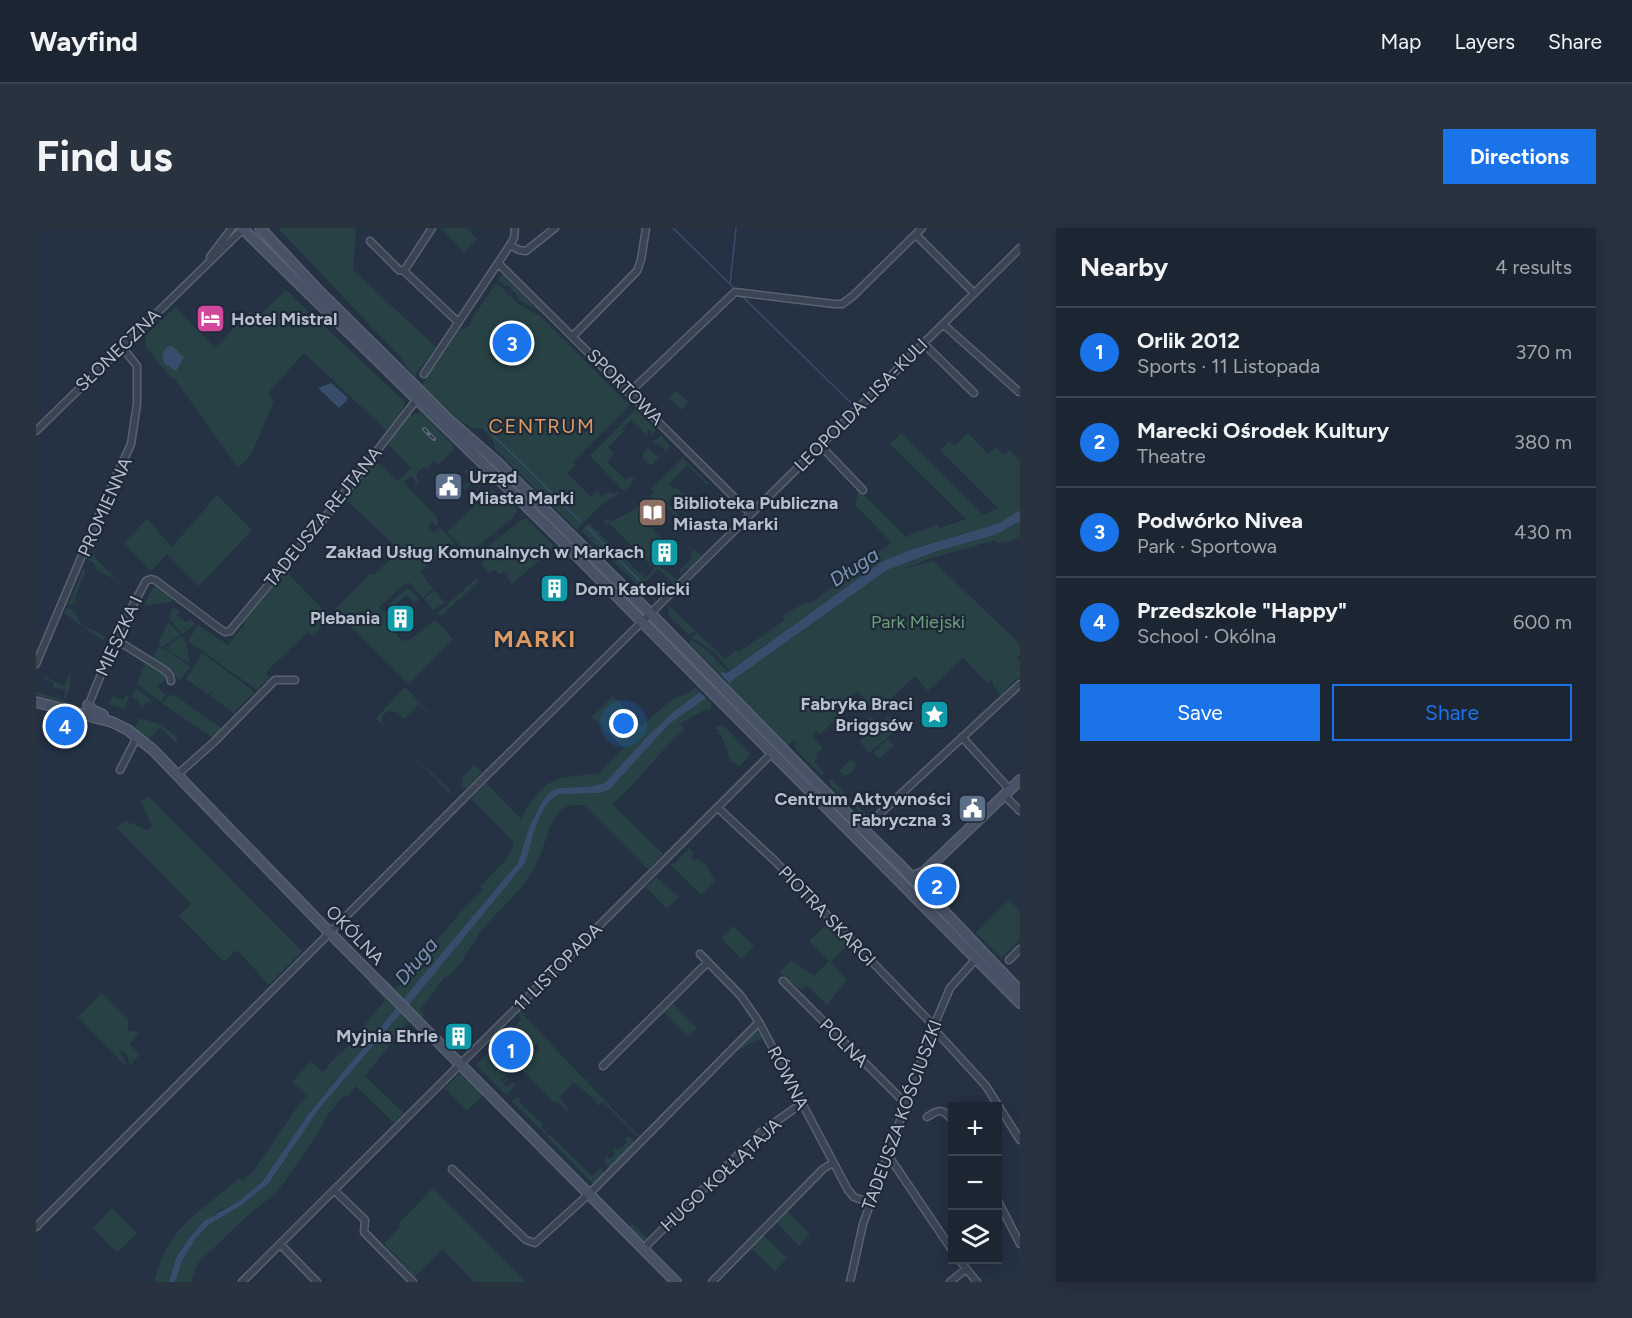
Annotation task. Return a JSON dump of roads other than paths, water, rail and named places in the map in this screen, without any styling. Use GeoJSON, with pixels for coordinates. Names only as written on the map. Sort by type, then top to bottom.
{"type":"FeatureCollection","features":[{"type":"Feature","properties":{"kind":"main road"},"geometry":{"type":"LineString","coordinates":[[243,228],[642,621],[1020,1003]]}},
{"type":"Feature","properties":{"kind":"main road"},"geometry":{"type":"LineString","coordinates":[[260,228],[319,291],[413,384],[498,463],[650,613],[911,877],[1020,991]]}},
{"type":"Feature","properties":{"kind":"main road","name":"OKÓLNA"},"geometry":{"type":"LineString","coordinates":[[36,702],[112,722],[137,737],[676,1282]]}},
{"type":"Feature","properties":{"kind":"main road"},"geometry":{"type":"LineString","coordinates":[[88,705],[112,722]]}},
{"type":"Feature","properties":{"kind":"main road"},"geometry":{"type":"LineString","coordinates":[[903,885],[911,877],[924,872],[938,856],[1020,780]]}},
{"type":"Feature","properties":{"kind":"street","name":"SŁONECZNA"},"geometry":{"type":"LineString","coordinates":[[201,269],[232,228]]}},
{"type":"Feature","properties":{"kind":"street","name":"SŁONECZNA"},"geometry":{"type":"LineString","coordinates":[[36,430],[243,228]]}},
{"type":"Feature","properties":{"kind":"street"},"geometry":{"type":"LineString","coordinates":[[404,269],[432,228]]}},
{"type":"Feature","properties":{"kind":"street"},"geometry":{"type":"LineString","coordinates":[[424,374],[510,245],[514,238],[515,228]]}},
{"type":"Feature","properties":{"kind":"street"},"geometry":{"type":"LineString","coordinates":[[510,245],[520,251],[528,250],[555,228]]}},
{"type":"Feature","properties":{"kind":"street"},"geometry":{"type":"LineString","coordinates":[[573,336],[637,271],[646,228]]}},
{"type":"Feature","properties":{"kind":"street"},"geometry":{"type":"LineString","coordinates":[[630,392],[735,292],[842,304],[922,228]]}},
{"type":"Feature","properties":{"kind":"street"},"geometry":{"type":"LineString","coordinates":[[914,236],[918,237],[974,293]]}},
{"type":"Feature","properties":{"kind":"street"},"geometry":{"type":"LineString","coordinates":[[370,241],[399,270],[404,269],[458,322]]}},
{"type":"Feature","properties":{"kind":"street","name":"LEOPOLDA LISA-KULI"},"geometry":{"type":"LineString","coordinates":[[36,1227],[329,932],[1020,248]]}},
{"type":"Feature","properties":{"kind":"street","name":"SPORTOWA"},"geometry":{"type":"LineString","coordinates":[[498,262],[751,514]]}},
{"type":"Feature","properties":{"kind":"street"},"geometry":{"type":"LineString","coordinates":[[943,324],[1019,392]]}},
{"type":"Feature","properties":{"kind":"street"},"geometry":{"type":"LineString","coordinates":[[923,343],[974,393]]}},
{"type":"Feature","properties":{"kind":"street","name":"PROMIENNA"},"geometry":{"type":"LineString","coordinates":[[36,664],[108,494],[129,453],[137,404],[138,366],[122,347]]}},
{"type":"Feature","properties":{"kind":"street","name":"TADEUSZA REJTANA"},"geometry":{"type":"LineString","coordinates":[[225,632],[230,631],[334,505],[417,399]]}},
{"type":"Feature","properties":{"kind":"street"},"geometry":{"type":"LineString","coordinates":[[820,445],[863,490]]}},
{"type":"Feature","properties":{"kind":"street","name":"MIESZKA I"},"geometry":{"type":"LineString","coordinates":[[84,715],[115,639],[135,599],[145,583],[151,579],[225,632]]}},
{"type":"Feature","properties":{"kind":"street"},"geometry":{"type":"LineString","coordinates":[[115,639],[166,671],[171,681]]}},
{"type":"Feature","properties":{"kind":"street"},"geometry":{"type":"LineString","coordinates":[[177,775],[214,742],[275,680],[295,680]]}},
{"type":"Feature","properties":{"kind":"street"},"geometry":{"type":"LineString","coordinates":[[874,819],[1020,684]]}},
{"type":"Feature","properties":{"kind":"street"},"geometry":{"type":"LineString","coordinates":[[120,770],[137,737]]}},
{"type":"Feature","properties":{"kind":"street"},"geometry":{"type":"LineString","coordinates":[[963,737],[1020,811]]}},
{"type":"Feature","properties":{"kind":"street","name":"11 LISTOPADA"},"geometry":{"type":"LineString","coordinates":[[242,1282],[772,753]]}},
{"type":"Feature","properties":{"kind":"street","name":"PIOTRA SKARGI"},"geometry":{"type":"LineString","coordinates":[[718,808],[782,868],[934,1027],[986,1086],[1020,1140]]}},
{"type":"Feature","properties":{"kind":"street"},"geometry":{"type":"LineString","coordinates":[[1009,960],[1020,949]]}},
{"type":"Feature","properties":{"kind":"street","name":"RÓWNA"},"geometry":{"type":"LineString","coordinates":[[700,954],[741,996],[759,1022],[850,1194],[870,1203]]}},
{"type":"Feature","properties":{"kind":"street","name":"TADEUSZA KOŚCIUSZKI"},"geometry":{"type":"LineString","coordinates":[[850,1282],[858,1241],[870,1203],[934,1027],[950,988],[976,959]]}},
{"type":"Feature","properties":{"kind":"street"},"geometry":{"type":"LineString","coordinates":[[603,1066],[708,962]]}},
{"type":"Feature","properties":{"kind":"street","name":"POLNA"},"geometry":{"type":"LineString","coordinates":[[783,981],[905,1103]]}},
{"type":"Feature","properties":{"kind":"street"},"geometry":{"type":"LineString","coordinates":[[452,1169],[526,1240],[535,1243],[589,1194],[697,1082],[759,1022]]}},
{"type":"Feature","properties":{"kind":"street","name":"HUGO KOŁŁĄTAJA"},"geometry":{"type":"LineString","coordinates":[[643,1249],[761,1132],[801,1104]]}},
{"type":"Feature","properties":{"kind":"street"},"geometry":{"type":"LineString","coordinates":[[927,1117],[940,1110],[948,1116]]}},
{"type":"Feature","properties":{"kind":"street"},"geometry":{"type":"LineString","coordinates":[[888,1155],[948,1244]]}},
{"type":"Feature","properties":{"kind":"street"},"geometry":{"type":"LineString","coordinates":[[712,1282],[823,1169],[833,1163]]}},
{"type":"Feature","properties":{"kind":"street"},"geometry":{"type":"LineString","coordinates":[[334,1190],[365,1220],[364,1232],[413,1282]]}},
{"type":"Feature","properties":{"kind":"street"},"geometry":{"type":"LineString","coordinates":[[1002,1210],[1020,1244]]}},
{"type":"Feature","properties":{"kind":"street"},"geometry":{"type":"LineString","coordinates":[[280,1244],[317,1282]]}},
{"type":"Feature","properties":{"kind":"street"},"geometry":{"type":"LineString","coordinates":[[962,1264],[977,1282]]}},
{"type":"Feature","properties":{"kind":"street"},"geometry":{"type":"LineString","coordinates":[[950,1282],[966,1269]]}},
{"type":"Feature","properties":{"kind":"water"},"geometry":{"type":"Polygon","coordinates":[[[171,345],[184,357],[176,371],[165,364],[162,355],[171,345]]]}},
{"type":"Feature","properties":{"kind":"water"},"geometry":{"type":"Polygon","coordinates":[[[331,383],[347,397],[339,408],[318,388],[331,383]]]}},
{"type":"Feature","properties":{"kind":"water"},"geometry":{"type":"Polygon","coordinates":[[[1020,510],[1020,521],[995,535],[937,551],[887,570],[730,684],[721,675],[721,671],[726,673],[730,671],[881,562],[910,550],[1000,523],[1020,510]]]}},
{"type":"Feature","properties":{"kind":"water"},"geometry":{"type":"Polygon","coordinates":[[[700,692],[706,698],[669,724],[609,790],[599,793],[559,794],[551,800],[540,815],[525,863],[408,1006],[403,1001],[410,991],[518,863],[530,825],[551,791],[605,783],[672,713],[700,692]]]}},
{"type":"Feature","properties":{"kind":"water"},"geometry":{"type":"Polygon","coordinates":[[[397,1007],[402,1012],[319,1109],[268,1184],[242,1205],[208,1225],[196,1238],[182,1261],[175,1282],[169,1282],[176,1258],[189,1238],[204,1221],[239,1201],[263,1181],[307,1116],[397,1007]]]}},
{"type":"Feature","properties":{"kind":"waterway"},"geometry":{"type":"LineString","coordinates":[[673,228],[733,287]]}},
{"type":"Feature","properties":{"kind":"waterway"},"geometry":{"type":"LineString","coordinates":[[730,284],[736,228]]}},
{"type":"Feature","properties":{"kind":"waterway"},"geometry":{"type":"LineString","coordinates":[[741,295],[851,403]]}},
{"type":"Feature","properties":{"kind":"waterway"},"geometry":{"type":"LineString","coordinates":[[485,427],[581,522]]}},
{"type":"Feature","properties":{"kind":"waterway"},"geometry":{"type":"LineString","coordinates":[[587,527],[642,583]]}},
{"type":"Feature","properties":{"kind":"railway"},"geometry":{"type":"LineString","coordinates":[[424,429],[434,439]]}},
{"type":"Feature","properties":{"kind":"place","name":"Hotel Mistral"},"geometry":{"type":"Point","coordinates":[210,319]}},
{"type":"Feature","properties":{"kind":"place","name":"Podwórko Nivea"},"geometry":{"type":"Point","coordinates":[512,343]}},
{"type":"Feature","properties":{"kind":"place","name":"Urząd Miasta Marki"},"geometry":{"type":"Point","coordinates":[448,487]}},
{"type":"Feature","properties":{"kind":"place","name":"Biblioteka Publiczna Miasta Marki"},"geometry":{"type":"Point","coordinates":[652,513]}},
{"type":"Feature","properties":{"kind":"place","name":"Zakład Usług Komunalnych w Markach"},"geometry":{"type":"Point","coordinates":[665,552]}},
{"type":"Feature","properties":{"kind":"place","name":"Dom Katolicki"},"geometry":{"type":"Point","coordinates":[554,589]}},
{"type":"Feature","properties":{"kind":"place","name":"Plebania"},"geometry":{"type":"Point","coordinates":[401,618]}},
{"type":"Feature","properties":{"kind":"place","name":"Fabryka Braci Briggsów"},"geometry":{"type":"Point","coordinates":[934,714]}},
{"type":"Feature","properties":{"kind":"place","name":"Przedszkole \"Happy\""},"geometry":{"type":"Point","coordinates":[65,726]}},
{"type":"Feature","properties":{"kind":"place","name":"Centrum Aktywności Fabryczna 3"},"geometry":{"type":"Point","coordinates":[972,809]}},
{"type":"Feature","properties":{"kind":"place","name":"Marecki Ośrodek Kultury"},"geometry":{"type":"Point","coordinates":[937,886]}},
{"type":"Feature","properties":{"kind":"place","name":"Myjnia Ehrle"},"geometry":{"type":"Point","coordinates":[459,1036]}},
{"type":"Feature","properties":{"kind":"place","name":"Orlik 2012"},"geometry":{"type":"Point","coordinates":[511,1050]}},
{"type":"Feature","properties":{"kind":"district","name":"CENTRUM"},"geometry":{"type":"Point","coordinates":[542,426]}},
{"type":"Feature","properties":{"kind":"district","name":"MARKI"},"geometry":{"type":"Point","coordinates":[535,638]}},
{"type":"Feature","properties":{"kind":"water label","name":"Długa"},"geometry":{"type":"Point","coordinates":[854,567]}},
{"type":"Feature","properties":{"kind":"water label","name":"Długa"},"geometry":{"type":"Point","coordinates":[416,961]}},
{"type":"Feature","properties":{"kind":"park label","name":"Park Miejski"},"geometry":{"type":"Point","coordinates":[918,622]}}]}
